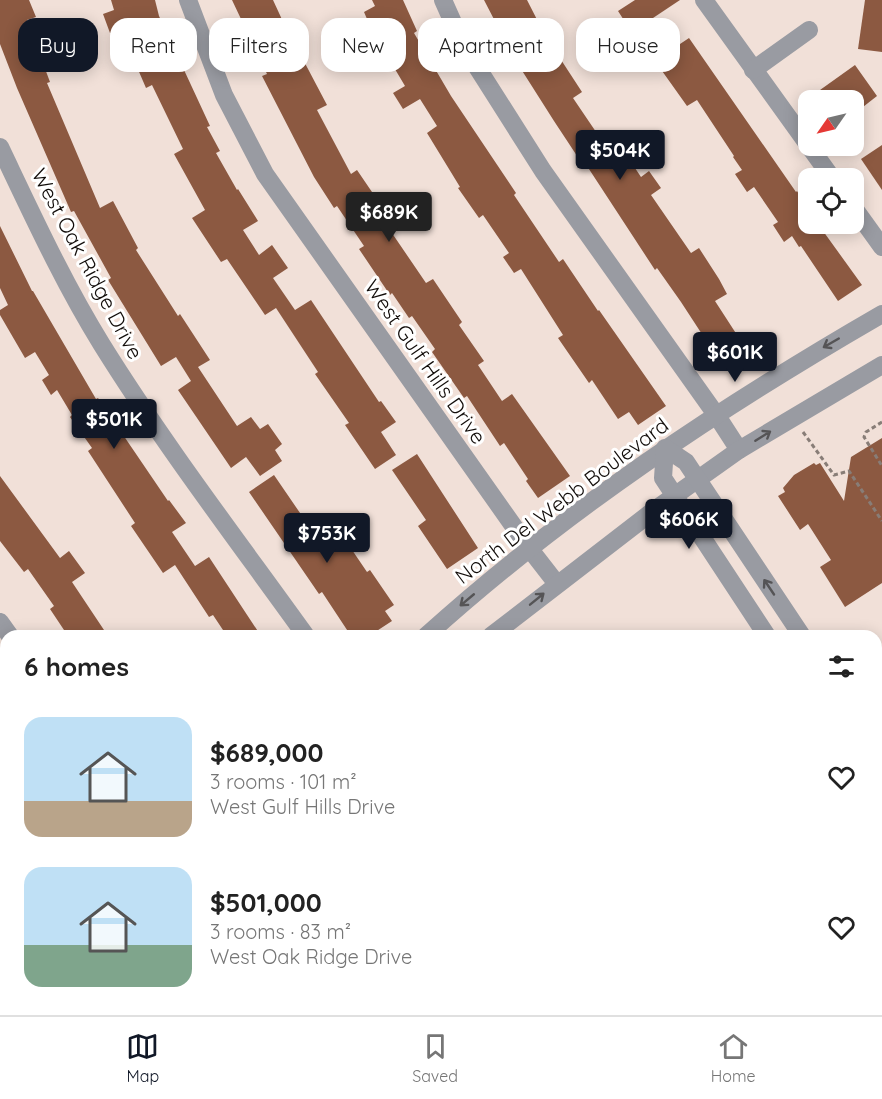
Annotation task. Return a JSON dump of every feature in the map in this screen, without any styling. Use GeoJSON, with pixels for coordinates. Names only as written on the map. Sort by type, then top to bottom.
{"type":"FeatureCollection","features":[{"type":"Feature","properties":{"kind":"street","name":"West Gulf Hills Drive"},"geometry":{"type":"LineString","coordinates":[[188,0],[224,95],[265,174],[556,584]]}},
{"type":"Feature","properties":{"kind":"street"},"geometry":{"type":"LineString","coordinates":[[443,0],[463,45],[543,171],[739,450]]}},
{"type":"Feature","properties":{"kind":"street"},"geometry":{"type":"LineString","coordinates":[[704,0],[825,168]]}},
{"type":"Feature","properties":{"kind":"street"},"geometry":{"type":"LineString","coordinates":[[753,70],[809,30]]}},
{"type":"Feature","properties":{"kind":"street","name":"West Oak Ridge Drive"},"geometry":{"type":"LineString","coordinates":[[0,147],[47,245],[101,343],[156,428],[302,630]]}},
{"type":"Feature","properties":{"kind":"street"},"geometry":{"type":"LineString","coordinates":[[864,222],[882,247]]}},
{"type":"Feature","properties":{"kind":"street","name":"North Del Webb Boulevard"},"geometry":{"type":"LineString","coordinates":[[433,630],[529,548],[665,448],[812,354],[882,314]]}},
{"type":"Feature","properties":{"kind":"street"},"geometry":{"type":"LineString","coordinates":[[498,630],[556,584],[739,450],[882,365]]}},
{"type":"Feature","properties":{"kind":"street"},"geometry":{"type":"LineString","coordinates":[[763,630],[663,477],[665,448],[686,462],[798,630]]}},
{"type":"Feature","properties":{"kind":"path"},"geometry":{"type":"LineString","coordinates":[[882,422],[866,432],[864,437],[882,466]]}},
{"type":"Feature","properties":{"kind":"path"},"geometry":{"type":"LineString","coordinates":[[802,431],[834,475],[849,471],[882,521]]}},
{"type":"Feature","properties":{"kind":"path"},"geometry":{"type":"LineString","coordinates":[[863,502],[867,499]]}},
{"type":"Feature","properties":{"kind":"building"},"geometry":{"type":"Polygon","coordinates":[[[0,0],[29,0],[36,17],[18,18],[18,72],[46,72],[50,82],[47,83],[100,208],[113,201],[138,248],[136,250],[178,316],[180,314],[210,360],[198,367],[237,426],[251,417],[260,429],[268,424],[282,444],[275,450],[282,461],[260,476],[246,457],[231,468],[178,390],[191,381],[176,357],[161,366],[108,280],[111,278],[74,211],[71,212],[0,44],[0,0]]]}},
{"type":"Feature","properties":{"kind":"building"},"geometry":{"type":"Polygon","coordinates":[[[111,0],[155,0],[160,18],[110,18],[110,33],[103,14],[114,10],[111,0]]]}},
{"type":"Feature","properties":{"kind":"building"},"geometry":{"type":"Polygon","coordinates":[[[232,0],[273,0],[281,18],[241,18],[232,0]]]}},
{"type":"Feature","properties":{"kind":"building"},"geometry":{"type":"Polygon","coordinates":[[[372,0],[403,0],[417,31],[414,33],[418,40],[418,72],[437,72],[559,262],[563,259],[666,406],[638,425],[629,412],[618,419],[592,380],[589,383],[558,338],[563,335],[521,269],[514,273],[503,257],[509,253],[483,215],[479,218],[458,188],[460,187],[427,133],[437,126],[420,99],[403,109],[393,93],[405,86],[397,72],[406,72],[406,18],[367,18],[364,12],[375,6],[372,0]]]}},
{"type":"Feature","properties":{"kind":"building"},"geometry":{"type":"Polygon","coordinates":[[[484,0],[527,0],[536,18],[493,18],[484,0]]]}},
{"type":"Feature","properties":{"kind":"building"},"geometry":{"type":"Polygon","coordinates":[[[635,0],[680,0],[653,18],[623,18],[618,11],[635,0]]]}},
{"type":"Feature","properties":{"kind":"building"},"geometry":{"type":"Polygon","coordinates":[[[865,0],[882,0],[882,52],[858,49],[865,0]]]}},
{"type":"Feature","properties":{"kind":"building"},"geometry":{"type":"Polygon","coordinates":[[[689,38],[798,193],[798,234],[825,234],[862,285],[838,301],[792,236],[784,242],[773,225],[778,222],[754,187],[747,192],[735,174],[742,170],[697,100],[687,106],[663,72],[680,72],[680,44],[689,38]]]}},
{"type":"Feature","properties":{"kind":"building"},"geometry":{"type":"Polygon","coordinates":[[[564,64],[582,92],[573,98],[613,157],[623,150],[641,177],[649,171],[661,188],[651,195],[691,253],[699,248],[719,279],[727,294],[715,301],[750,355],[726,371],[681,302],[657,268],[655,270],[587,166],[585,168],[523,72],[564,72],[564,64]]]}},
{"type":"Feature","properties":{"kind":"building"},"geometry":{"type":"Polygon","coordinates":[[[855,65],[877,96],[864,106],[864,90],[820,90],[855,65]]]}},
{"type":"Feature","properties":{"kind":"building"},"geometry":{"type":"Polygon","coordinates":[[[309,71],[327,105],[317,110],[351,174],[357,170],[387,214],[381,217],[426,283],[433,279],[462,322],[459,325],[484,361],[478,365],[502,401],[512,394],[570,476],[538,498],[504,443],[500,446],[467,396],[464,398],[432,352],[435,349],[412,316],[409,318],[392,293],[390,295],[359,249],[364,246],[337,206],[334,208],[314,177],[262,76],[267,74],[266,72],[309,71]]]}},
{"type":"Feature","properties":{"kind":"building"},"geometry":{"type":"Polygon","coordinates":[[[139,72],[185,72],[210,126],[207,127],[220,151],[216,153],[258,221],[243,230],[259,255],[272,245],[288,268],[273,278],[295,310],[311,300],[379,402],[381,401],[396,422],[381,432],[396,455],[375,469],[345,425],[349,423],[315,374],[318,372],[276,308],[265,315],[227,259],[221,262],[192,218],[205,210],[174,154],[183,149],[152,85],[146,88],[139,72]]]}},
{"type":"Feature","properties":{"kind":"building"},"geometry":{"type":"Polygon","coordinates":[[[882,145],[882,190],[861,159],[882,145]]]}},
{"type":"Feature","properties":{"kind":"building"},"geometry":{"type":"Polygon","coordinates":[[[0,226],[32,291],[96,399],[98,398],[168,501],[186,523],[172,532],[195,566],[209,557],[257,630],[223,630],[213,615],[209,617],[175,565],[163,573],[131,526],[135,523],[88,451],[92,448],[70,417],[72,415],[57,390],[51,395],[42,380],[49,375],[35,352],[25,358],[0,315],[0,310],[8,305],[0,288],[0,226]]]}},
{"type":"Feature","properties":{"kind":"building"},"geometry":{"type":"Polygon","coordinates":[[[882,438],[882,583],[845,607],[820,567],[831,560],[808,524],[800,530],[778,496],[785,492],[783,488],[794,475],[814,463],[816,465],[820,463],[844,501],[851,457],[882,438]]]}},
{"type":"Feature","properties":{"kind":"building"},"geometry":{"type":"Polygon","coordinates":[[[417,454],[478,548],[447,569],[418,526],[426,520],[392,470],[417,454]]]}},
{"type":"Feature","properties":{"kind":"building"},"geometry":{"type":"Polygon","coordinates":[[[274,475],[311,529],[319,523],[338,551],[348,544],[367,572],[370,570],[394,605],[385,611],[392,621],[378,630],[347,630],[322,592],[319,594],[249,492],[274,475]]]}},
{"type":"Feature","properties":{"kind":"building"},"geometry":{"type":"Polygon","coordinates":[[[0,476],[60,558],[69,551],[85,573],[72,582],[104,630],[64,630],[50,609],[54,606],[28,569],[24,572],[0,541],[0,476]]]}}]}
